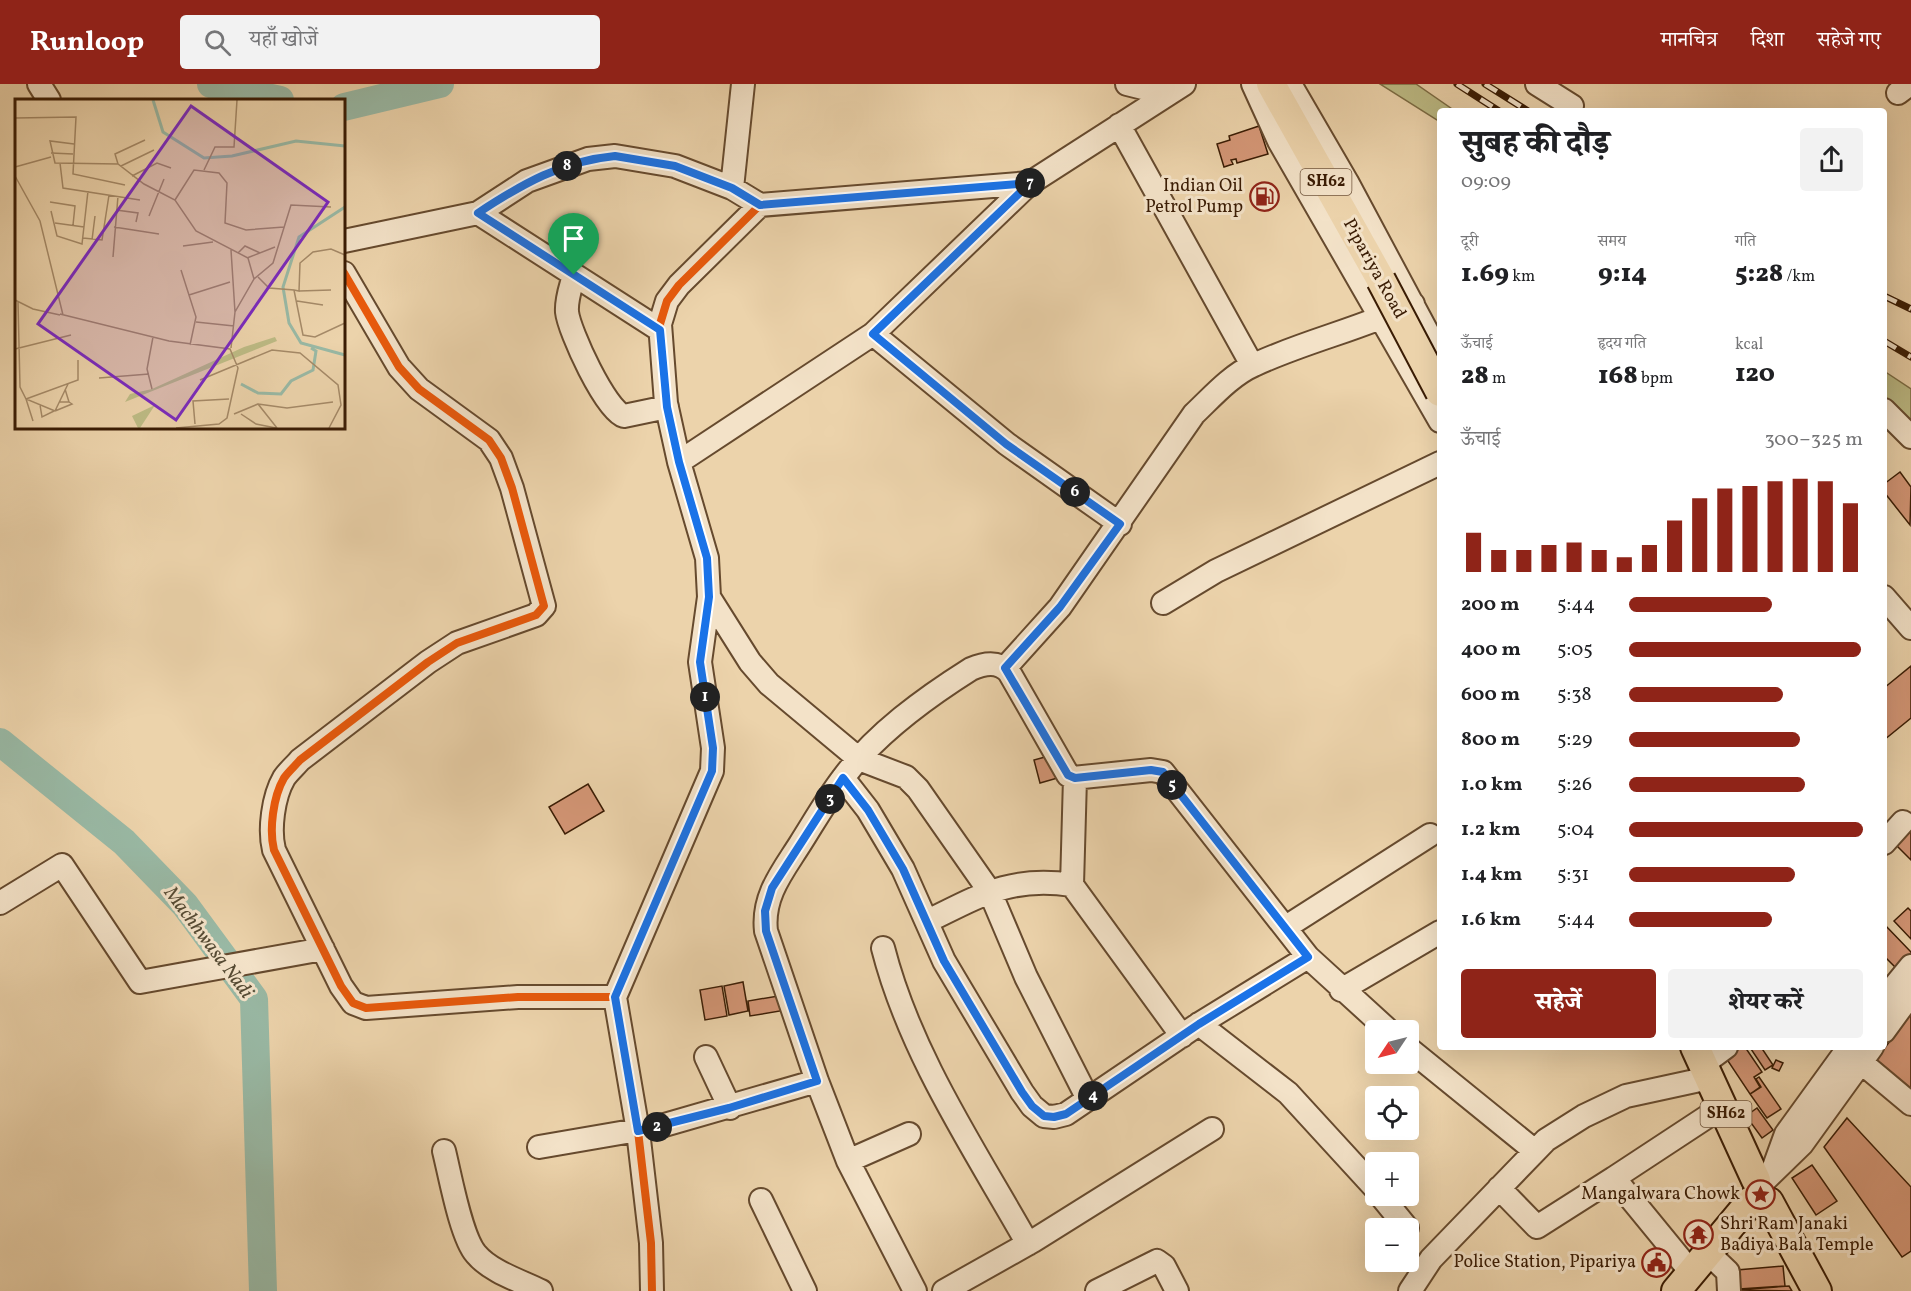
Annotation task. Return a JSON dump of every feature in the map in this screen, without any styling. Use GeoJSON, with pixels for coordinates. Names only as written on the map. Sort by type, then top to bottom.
{"type":"FeatureCollection","features":[{"type":"Feature","properties":{"kind":"main road","name":"Pipariya Road"},"geometry":{"type":"LineString","coordinates":[[1271,84],[1396,305],[1437,386]]}},
{"type":"Feature","properties":{"kind":"main road","name":"SH62"},"geometry":{"type":"LineString","coordinates":[[1702,1063],[1763,1187]]}},
{"type":"Feature","properties":{"kind":"main road"},"geometry":{"type":"LineString","coordinates":[[1691,1272],[1763,1187],[1807,1278],[1817,1291]]}},
{"type":"Feature","properties":{"kind":"street"},"geometry":{"type":"LineString","coordinates":[[39,84],[48,99]]}},
{"type":"Feature","properties":{"kind":"street"},"geometry":{"type":"LineString","coordinates":[[732,188],[743,84]]}},
{"type":"Feature","properties":{"kind":"street"},"geometry":{"type":"LineString","coordinates":[[1127,84],[1175,89]]}},
{"type":"Feature","properties":{"kind":"street"},"geometry":{"type":"LineString","coordinates":[[1253,84],[1279,141],[1437,416]]}},
{"type":"Feature","properties":{"kind":"street"},"geometry":{"type":"LineString","coordinates":[[1290,84],[1347,182],[1437,350]]}},
{"type":"Feature","properties":{"kind":"street"},"geometry":{"type":"LineString","coordinates":[[1537,84],[1572,106]]}},
{"type":"Feature","properties":{"kind":"street"},"geometry":{"type":"LineString","coordinates":[[679,462],[873,334],[1030,183],[1175,89]]}},
{"type":"Feature","properties":{"kind":"street"},"geometry":{"type":"LineString","coordinates":[[1119,126],[1252,365]]}},
{"type":"Feature","properties":{"kind":"street"},"geometry":{"type":"LineString","coordinates":[[345,241],[478,213],[527,181],[588,159],[615,156],[675,166],[732,188],[760,205],[1030,183]]}},
{"type":"Feature","properties":{"kind":"street"},"geometry":{"type":"LineString","coordinates":[[652,1291],[651,1243],[638,1131],[615,997],[712,771],[713,748],[700,662],[709,597],[707,558],[679,462],[667,407],[660,330],[662,312],[680,285],[760,205]]}},
{"type":"Feature","properties":{"kind":"street"},"geometry":{"type":"LineString","coordinates":[[478,213],[660,330]]}},
{"type":"Feature","properties":{"kind":"street"},"geometry":{"type":"LineString","coordinates":[[345,275],[399,367],[419,390],[489,440],[501,458],[544,602],[543,610],[536,615],[457,643],[428,662],[300,760],[284,778],[276,799],[272,840],[341,986],[353,1003],[366,1008],[518,997],[615,997]]}},
{"type":"Feature","properties":{"kind":"street"},"geometry":{"type":"LineString","coordinates":[[574,275],[567,301],[568,317],[603,393],[620,415],[634,415],[667,407]]}},
{"type":"Feature","properties":{"kind":"street"},"geometry":{"type":"LineString","coordinates":[[1005,668],[1060,607],[1120,524],[1194,414],[1252,365],[1383,319],[1413,304]]}},
{"type":"Feature","properties":{"kind":"street"},"geometry":{"type":"LineString","coordinates":[[873,334],[1006,444],[1120,524]]}},
{"type":"Feature","properties":{"kind":"street"},"geometry":{"type":"LineString","coordinates":[[1887,413],[1911,437]]}},
{"type":"Feature","properties":{"kind":"street"},"geometry":{"type":"LineString","coordinates":[[1163,603],[1216,571],[1437,464]]}},
{"type":"Feature","properties":{"kind":"street"},"geometry":{"type":"LineString","coordinates":[[709,597],[750,662],[769,684],[859,759],[906,777],[918,789],[990,892],[1026,976],[1088,1099]]}},
{"type":"Feature","properties":{"kind":"street"},"geometry":{"type":"LineString","coordinates":[[1887,600],[1911,628]]}},
{"type":"Feature","properties":{"kind":"street"},"geometry":{"type":"LineString","coordinates":[[915,1291],[848,1161],[817,1081],[766,931],[765,911],[772,888],[843,778],[859,759],[910,712],[971,669],[982,664],[994,664],[1005,668],[1068,775],[1075,778],[1151,770],[1163,772],[1216,843],[1308,957],[1341,990],[1376,1020]]}},
{"type":"Feature","properties":{"kind":"street"},"geometry":{"type":"LineString","coordinates":[[843,778],[868,810],[903,869],[944,961],[961,991],[1032,1106],[1044,1116],[1054,1117],[1066,1114],[1191,1030],[1308,957]]}},
{"type":"Feature","properties":{"kind":"street"},"geometry":{"type":"LineString","coordinates":[[1072,885],[1075,778]]}},
{"type":"Feature","properties":{"kind":"street"},"geometry":{"type":"LineString","coordinates":[[1887,840],[1903,822]]}},
{"type":"Feature","properties":{"kind":"street"},"geometry":{"type":"LineString","coordinates":[[1286,927],[1430,835]]}},
{"type":"Feature","properties":{"kind":"street"},"geometry":{"type":"LineString","coordinates":[[0,903],[62,865],[140,982],[323,949]]}},
{"type":"Feature","properties":{"kind":"street"},"geometry":{"type":"LineString","coordinates":[[928,921],[990,892],[1018,883],[1043,880],[1072,885],[1191,1030],[1288,1093],[1365,1177]]}},
{"type":"Feature","properties":{"kind":"street"},"geometry":{"type":"LineString","coordinates":[[1341,990],[1437,934]]}},
{"type":"Feature","properties":{"kind":"street"},"geometry":{"type":"LineString","coordinates":[[883,948],[894,990],[911,1030],[952,1110],[1028,1244]]}},
{"type":"Feature","properties":{"kind":"street"},"geometry":{"type":"LineString","coordinates":[[1887,996],[1909,978]]}},
{"type":"Feature","properties":{"kind":"street"},"geometry":{"type":"LineString","coordinates":[[1887,1025],[1909,978]]}},
{"type":"Feature","properties":{"kind":"street"},"geometry":{"type":"LineString","coordinates":[[1410,1291],[1431,1259],[1546,1140],[1584,1116],[1702,1063],[1722,1050]]}},
{"type":"Feature","properties":{"kind":"street"},"geometry":{"type":"LineString","coordinates":[[1763,1187],[1786,1134],[1858,1052],[1911,1104]]}},
{"type":"Feature","properties":{"kind":"street"},"geometry":{"type":"LineString","coordinates":[[706,1057],[729,1108]]}},
{"type":"Feature","properties":{"kind":"street"},"geometry":{"type":"LineString","coordinates":[[1419,1057],[1535,1151]]}},
{"type":"Feature","properties":{"kind":"street"},"geometry":{"type":"LineString","coordinates":[[538,1147],[638,1131],[729,1108],[817,1081]]}},
{"type":"Feature","properties":{"kind":"street"},"geometry":{"type":"LineString","coordinates":[[1499,1188],[1537,1227],[1722,1107]]}},
{"type":"Feature","properties":{"kind":"street"},"geometry":{"type":"LineString","coordinates":[[944,1291],[1028,1244],[1212,1129]]}},
{"type":"Feature","properties":{"kind":"street"},"geometry":{"type":"LineString","coordinates":[[848,1161],[909,1134]]}},
{"type":"Feature","properties":{"kind":"street"},"geometry":{"type":"LineString","coordinates":[[444,1151],[467,1236],[476,1254],[486,1263],[541,1291]]}},
{"type":"Feature","properties":{"kind":"street"},"geometry":{"type":"LineString","coordinates":[[1614,1178],[1691,1272],[1728,1272],[1730,1291]]}},
{"type":"Feature","properties":{"kind":"street"},"geometry":{"type":"LineString","coordinates":[[761,1200],[805,1291]]}},
{"type":"Feature","properties":{"kind":"street"},"geometry":{"type":"LineString","coordinates":[[1389,1206],[1399,1218]]}},
{"type":"Feature","properties":{"kind":"street"},"geometry":{"type":"LineString","coordinates":[[1419,1243],[1431,1259]]}},
{"type":"Feature","properties":{"kind":"street"},"geometry":{"type":"LineString","coordinates":[[1097,1291],[1156,1261],[1164,1266],[1177,1291]]}},
{"type":"Feature","properties":{"kind":"shaded area"},"geometry":{"type":"Polygon","coordinates":[[[1380,84],[1416,84],[1451,108],[1437,108],[1437,120],[1380,84]]]}},
{"type":"Feature","properties":{"kind":"shaded area"},"geometry":{"type":"Polygon","coordinates":[[[1887,373],[1911,389],[1911,425],[1887,403],[1887,373]]]}},
{"type":"Feature","properties":{"kind":"building"},"geometry":{"type":"Polygon","coordinates":[[[1259,126],[1268,154],[1237,163],[1236,159],[1231,160],[1233,164],[1224,167],[1217,144],[1230,140],[1229,136],[1259,126]]]}},
{"type":"Feature","properties":{"kind":"building"},"geometry":{"type":"Polygon","coordinates":[[[1900,472],[1911,487],[1910,525],[1887,496],[1887,482],[1900,472]]]}},
{"type":"Feature","properties":{"kind":"building"},"geometry":{"type":"Polygon","coordinates":[[[1911,666],[1911,718],[1887,738],[1887,686],[1911,666]]]}},
{"type":"Feature","properties":{"kind":"building"},"geometry":{"type":"Polygon","coordinates":[[[1056,754],[1061,777],[1040,783],[1034,760],[1056,754]]]}},
{"type":"Feature","properties":{"kind":"building"},"geometry":{"type":"Polygon","coordinates":[[[588,784],[604,811],[565,834],[549,807],[588,784]]]}},
{"type":"Feature","properties":{"kind":"building"},"geometry":{"type":"Polygon","coordinates":[[[1911,823],[1911,860],[1893,842],[1911,823]]]}},
{"type":"Feature","properties":{"kind":"building"},"geometry":{"type":"Polygon","coordinates":[[[1908,908],[1911,911],[1911,939],[1894,921],[1908,908]]]}},
{"type":"Feature","properties":{"kind":"building"},"geometry":{"type":"Polygon","coordinates":[[[1887,927],[1911,952],[1911,956],[1897,969],[1887,959],[1887,927]]]}},
{"type":"Feature","properties":{"kind":"building"},"geometry":{"type":"Polygon","coordinates":[[[743,982],[748,1011],[729,1015],[724,986],[743,982]]]}},
{"type":"Feature","properties":{"kind":"building"},"geometry":{"type":"Polygon","coordinates":[[[722,986],[727,1016],[705,1020],[700,990],[722,986]]]}},
{"type":"Feature","properties":{"kind":"building"},"geometry":{"type":"Polygon","coordinates":[[[784,995],[786,1010],[750,1016],[748,1001],[784,995]]]}},
{"type":"Feature","properties":{"kind":"building"},"geometry":{"type":"Polygon","coordinates":[[[1911,1013],[1911,1098],[1872,1065],[1883,1050],[1887,1050],[1887,1045],[1911,1013]]]}},
{"type":"Feature","properties":{"kind":"building"},"geometry":{"type":"Polygon","coordinates":[[[1738,1050],[1747,1050],[1762,1072],[1754,1077],[1760,1087],[1750,1094],[1726,1058],[1738,1050]]]}},
{"type":"Feature","properties":{"kind":"building"},"geometry":{"type":"Polygon","coordinates":[[[1752,1050],[1763,1050],[1773,1065],[1765,1070],[1752,1050]]]}},
{"type":"Feature","properties":{"kind":"building"},"geometry":{"type":"Polygon","coordinates":[[[1776,1060],[1783,1063],[1779,1071],[1772,1068],[1776,1060]]]}},
{"type":"Feature","properties":{"kind":"building"},"geometry":{"type":"Polygon","coordinates":[[[1759,1077],[1781,1109],[1767,1118],[1750,1094],[1761,1087],[1756,1079],[1759,1077]]]}},
{"type":"Feature","properties":{"kind":"building"},"geometry":{"type":"Polygon","coordinates":[[[1757,1108],[1773,1130],[1762,1138],[1746,1116],[1757,1108]]]}},
{"type":"Feature","properties":{"kind":"building"},"geometry":{"type":"Polygon","coordinates":[[[1847,1118],[1911,1187],[1911,1251],[1902,1257],[1824,1147],[1847,1118]]]}},
{"type":"Feature","properties":{"kind":"building"},"geometry":{"type":"Polygon","coordinates":[[[1812,1165],[1837,1201],[1816,1215],[1792,1178],[1812,1165]]]}},
{"type":"Feature","properties":{"kind":"building"},"geometry":{"type":"Polygon","coordinates":[[[1783,1266],[1785,1286],[1739,1289],[1737,1270],[1783,1266]]]}},
{"type":"Feature","properties":{"kind":"building"},"geometry":{"type":"Polygon","coordinates":[[[1789,1286],[1792,1291],[1737,1290],[1789,1286]]]}},
{"type":"Feature","properties":{"kind":"waterway","name":"Machhwasa Nadi"},"geometry":{"type":"LineString","coordinates":[[211,84],[276,99]]}},
{"type":"Feature","properties":{"kind":"waterway","name":"Machhwasa Nadi"},"geometry":{"type":"LineString","coordinates":[[345,107],[440,84]]}},
{"type":"Feature","properties":{"kind":"waterway","name":"Machhwasa Nadi"},"geometry":{"type":"LineString","coordinates":[[0,742],[124,842],[185,905],[254,999],[263,1291]]}},
{"type":"Feature","properties":{"kind":"railway"},"geometry":{"type":"LineString","coordinates":[[1457,84],[1494,108]]}},
{"type":"Feature","properties":{"kind":"railway"},"geometry":{"type":"LineString","coordinates":[[1485,84],[1523,108]]}},
{"type":"Feature","properties":{"kind":"railway"},"geometry":{"type":"LineString","coordinates":[[1887,297],[1911,309]]}},
{"type":"Feature","properties":{"kind":"railway"},"geometry":{"type":"LineString","coordinates":[[1887,343],[1911,357]]}},
{"type":"Feature","properties":{"kind":"cycle path"},"geometry":{"type":"LineString","coordinates":[[652,1291],[651,1243],[638,1131],[615,997],[712,771],[713,748],[700,662],[709,597],[707,558],[679,462],[666,403],[660,324],[667,301],[679,285],[760,205]]}},
{"type":"Feature","properties":{"kind":"cycle path"},"geometry":{"type":"LineString","coordinates":[[345,275],[399,367],[419,389],[489,440],[501,458],[512,488],[544,606],[536,615],[457,643],[428,662],[300,760],[284,778],[277,794],[272,823],[274,850],[341,986],[353,1003],[366,1008],[518,997],[615,997]]}},
{"type":"Feature","properties":{"kind":"place","name":"Indian Oil Petrol Pump"},"geometry":{"type":"Point","coordinates":[1264,196]}},
{"type":"Feature","properties":{"kind":"place","name":"Mangalwara Chowk"},"geometry":{"type":"Point","coordinates":[1761,1194]}},
{"type":"Feature","properties":{"kind":"place","name":"Shri Ram Janaki Badiya Bala Temple"},"geometry":{"type":"Point","coordinates":[1699,1234]}},
{"type":"Feature","properties":{"kind":"place","name":"Police Station, Pipariya"},"geometry":{"type":"Point","coordinates":[1657,1262]}},
{"type":"Feature","properties":{"kind":"route"},"geometry":{"type":"LineString","coordinates":[[615,156],[675,166],[732,188],[760,205],[1030,183],[873,334],[1006,444],[1120,524],[1060,607],[1005,668],[1068,775],[1073,778],[1089,778],[1151,770],[1163,772],[1216,843],[1308,957],[1199,1024],[1066,1114],[1054,1117],[1044,1116],[1032,1106],[993,1045],[944,961],[903,869],[868,810],[843,778],[772,888],[765,911],[766,931],[817,1081],[729,1108],[638,1131],[615,997],[712,771],[713,748],[700,662],[709,597],[707,558],[679,462],[667,407],[660,330],[574,275],[478,213],[527,181],[588,159],[615,156]]}}]}
